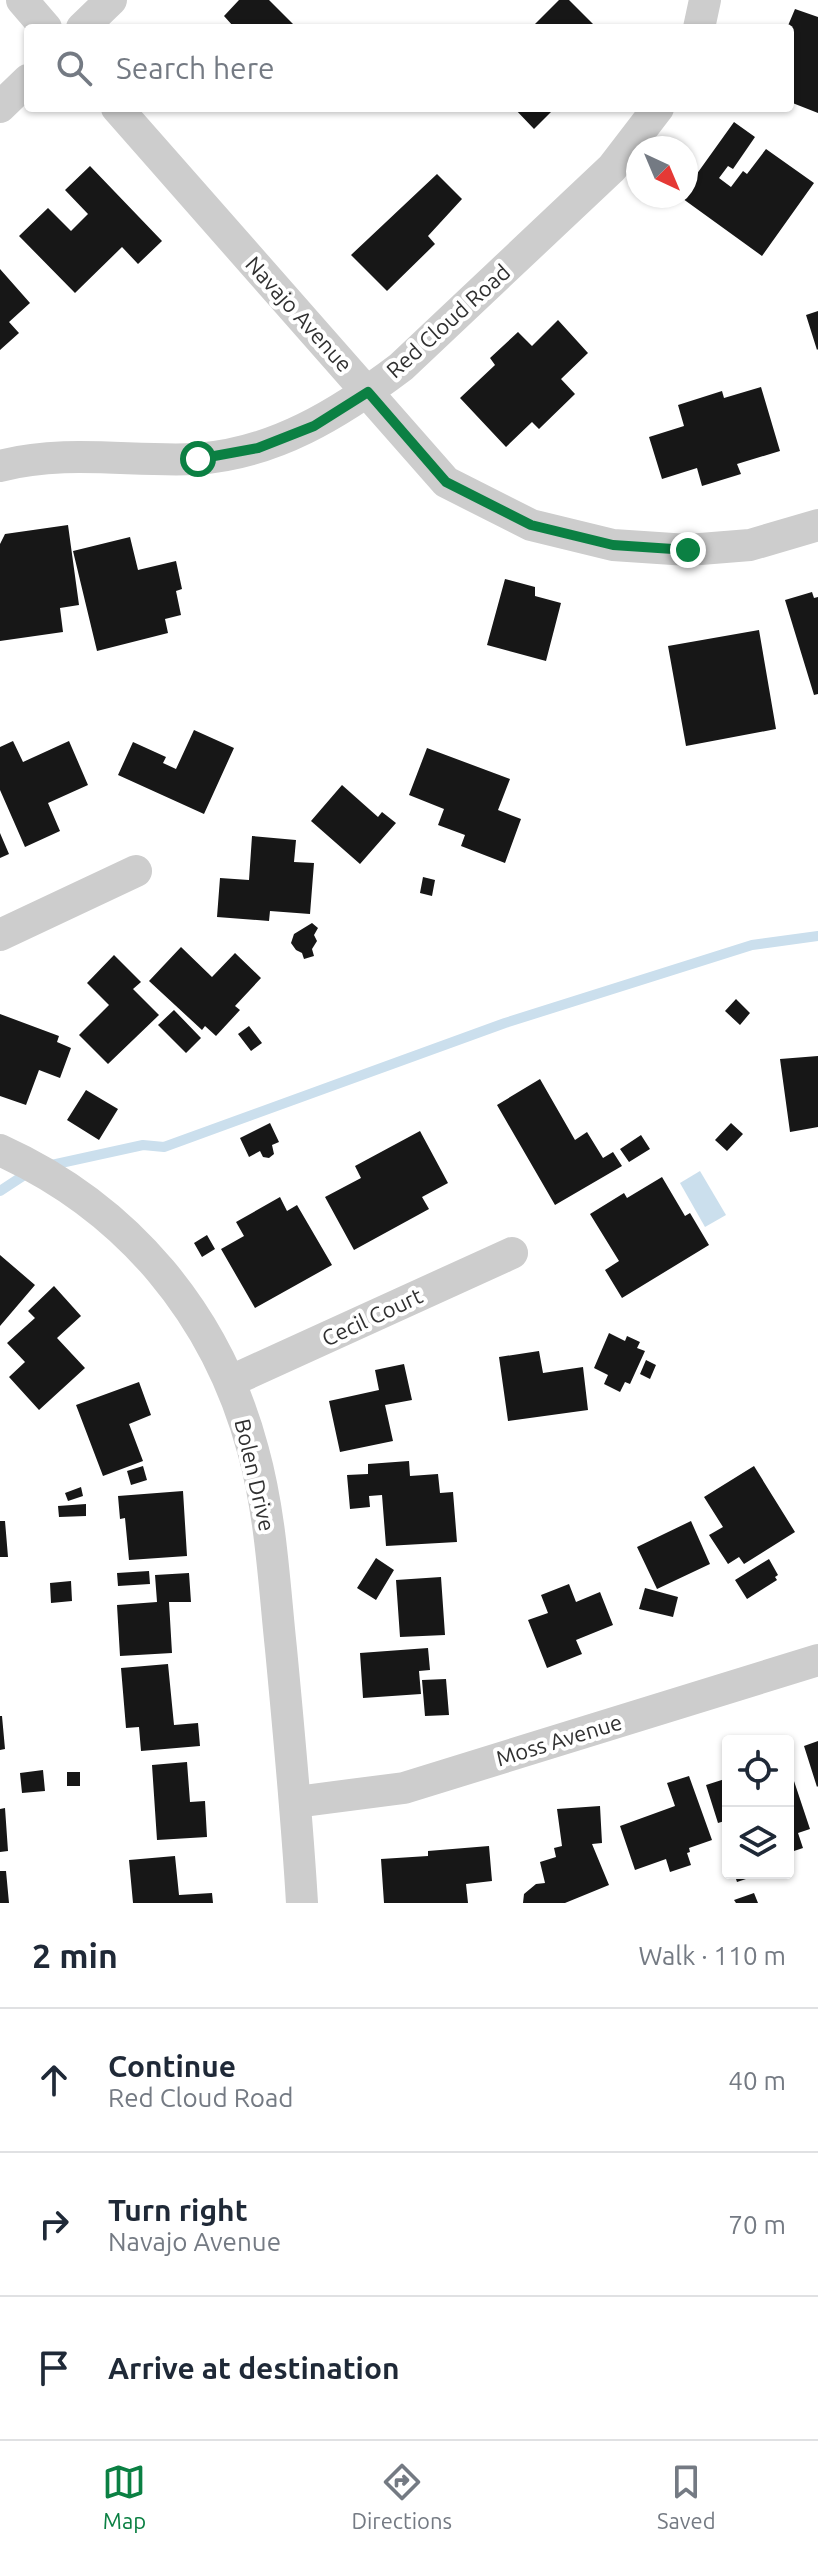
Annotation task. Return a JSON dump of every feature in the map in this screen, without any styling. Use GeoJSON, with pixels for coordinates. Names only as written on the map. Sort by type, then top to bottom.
{"type":"FeatureCollection","features":[{"type":"Feature","properties":{"kind":"street"},"geometry":{"type":"LineString","coordinates":[[22,0],[43,24]]}},
{"type":"Feature","properties":{"kind":"street"},"geometry":{"type":"LineString","coordinates":[[86,24],[111,0]]}},
{"type":"Feature","properties":{"kind":"street"},"geometry":{"type":"LineString","coordinates":[[700,24],[705,0]]}},
{"type":"Feature","properties":{"kind":"street"},"geometry":{"type":"LineString","coordinates":[[0,107],[24,84]]}},
{"type":"Feature","properties":{"kind":"street","name":"Navajo Avenue"},"geometry":{"type":"LineString","coordinates":[[121,112],[446,482],[531,525],[613,545],[688,550],[750,545],[818,525]]}},
{"type":"Feature","properties":{"kind":"street","name":"Red Cloud Road"},"geometry":{"type":"LineString","coordinates":[[0,466],[75,455],[198,459],[258,448],[314,426],[401,367],[612,168],[655,112]]}},
{"type":"Feature","properties":{"kind":"street"},"geometry":{"type":"LineString","coordinates":[[0,935],[136,871]]}},
{"type":"Feature","properties":{"kind":"street","name":"Bolen Drive"},"geometry":{"type":"LineString","coordinates":[[0,1150],[62,1181],[110,1218],[151,1258],[188,1306],[231,1381],[254,1451],[270,1534],[296,1802],[302,1903]]}},
{"type":"Feature","properties":{"kind":"street","name":"Cecil Court"},"geometry":{"type":"LineString","coordinates":[[231,1381],[512,1253]]}},
{"type":"Feature","properties":{"kind":"street","name":"Moss Avenue"},"geometry":{"type":"LineString","coordinates":[[296,1802],[404,1788],[818,1660]]}},
{"type":"Feature","properties":{"kind":"water"},"geometry":{"type":"Polygon","coordinates":[[[700,1171],[726,1215],[705,1227],[680,1183],[700,1171]]]}},
{"type":"Feature","properties":{"kind":"building"},"geometry":{"type":"Polygon","coordinates":[[[239,0],[269,0],[293,24],[231,24],[224,16],[239,0]]]}},
{"type":"Feature","properties":{"kind":"building"},"geometry":{"type":"Polygon","coordinates":[[[559,0],[569,0],[593,24],[535,24],[559,0]]]}},
{"type":"Feature","properties":{"kind":"building"},"geometry":{"type":"Polygon","coordinates":[[[795,9],[818,17],[818,113],[794,104],[794,24],[789,24],[795,9]]]}},
{"type":"Feature","properties":{"kind":"building"},"geometry":{"type":"Polygon","coordinates":[[[518,112],[551,112],[534,129],[518,112]]]}},
{"type":"Feature","properties":{"kind":"building"},"geometry":{"type":"Polygon","coordinates":[[[734,122],[755,137],[733,169],[728,166],[719,178],[731,187],[743,171],[747,174],[766,149],[814,183],[762,256],[696,208],[698,172],[734,122]]]}},
{"type":"Feature","properties":{"kind":"building"},"geometry":{"type":"Polygon","coordinates":[[[90,166],[162,241],[138,264],[122,247],[75,293],[19,236],[48,208],[71,231],[88,214],[65,190],[90,166]]]}},
{"type":"Feature","properties":{"kind":"building"},"geometry":{"type":"Polygon","coordinates":[[[437,174],[462,199],[428,236],[435,244],[387,291],[351,255],[437,174]]]}},
{"type":"Feature","properties":{"kind":"building"},"geometry":{"type":"Polygon","coordinates":[[[0,269],[30,303],[9,322],[19,333],[0,350],[0,269]]]}},
{"type":"Feature","properties":{"kind":"building"},"geometry":{"type":"Polygon","coordinates":[[[818,311],[818,349],[817,350],[806,315],[818,311]]]}},
{"type":"Feature","properties":{"kind":"building"},"geometry":{"type":"Polygon","coordinates":[[[558,320],[588,353],[561,379],[575,394],[539,429],[532,422],[506,447],[460,398],[495,365],[490,358],[518,332],[532,346],[558,320]]]}},
{"type":"Feature","properties":{"kind":"building"},"geometry":{"type":"Polygon","coordinates":[[[761,387],[780,451],[737,464],[741,474],[702,486],[697,468],[662,479],[649,437],[684,426],[678,405],[722,391],[724,398],[761,387]]]}},
{"type":"Feature","properties":{"kind":"building"},"geometry":{"type":"Polygon","coordinates":[[[68,525],[79,605],[60,608],[63,632],[0,641],[0,544],[5,534],[68,525]]]}},
{"type":"Feature","properties":{"kind":"building"},"geometry":{"type":"Polygon","coordinates":[[[130,537],[138,570],[176,561],[182,589],[176,591],[181,615],[165,619],[168,633],[97,651],[73,551],[130,537]]]}},
{"type":"Feature","properties":{"kind":"building"},"geometry":{"type":"Polygon","coordinates":[[[505,579],[535,587],[535,596],[561,603],[546,661],[487,645],[505,579]]]}},
{"type":"Feature","properties":{"kind":"building"},"geometry":{"type":"Polygon","coordinates":[[[812,592],[814,598],[818,597],[818,694],[814,695],[785,600],[812,592]]]}},
{"type":"Feature","properties":{"kind":"building"},"geometry":{"type":"Polygon","coordinates":[[[759,630],[776,729],[686,746],[668,646],[759,630]]]}},
{"type":"Feature","properties":{"kind":"building"},"geometry":{"type":"Polygon","coordinates":[[[194,730],[234,748],[204,814],[118,775],[133,742],[166,757],[163,763],[176,769],[194,730]]]}},
{"type":"Feature","properties":{"kind":"building"},"geometry":{"type":"Polygon","coordinates":[[[13,741],[23,762],[69,741],[88,785],[48,803],[60,831],[25,847],[0,790],[0,747],[13,741]]]}},
{"type":"Feature","properties":{"kind":"building"},"geometry":{"type":"Polygon","coordinates":[[[427,748],[510,779],[498,810],[521,819],[505,863],[461,846],[465,835],[438,825],[444,809],[409,795],[427,748]]]}},
{"type":"Feature","properties":{"kind":"building"},"geometry":{"type":"Polygon","coordinates":[[[342,785],[378,817],[382,812],[396,823],[360,864],[311,821],[342,785]]]}},
{"type":"Feature","properties":{"kind":"building"},"geometry":{"type":"Polygon","coordinates":[[[0,833],[9,854],[0,858],[0,833]]]}},
{"type":"Feature","properties":{"kind":"building"},"geometry":{"type":"Polygon","coordinates":[[[252,836],[296,840],[294,862],[314,863],[310,914],[270,911],[269,921],[217,917],[220,878],[249,880],[252,836]]]}},
{"type":"Feature","properties":{"kind":"building"},"geometry":{"type":"Polygon","coordinates":[[[423,877],[435,880],[432,896],[420,893],[423,877]]]}},
{"type":"Feature","properties":{"kind":"building"},"geometry":{"type":"Polygon","coordinates":[[[312,923],[318,928],[314,935],[317,941],[312,949],[314,956],[304,959],[291,943],[294,934],[312,923]]]}},
{"type":"Feature","properties":{"kind":"building"},"geometry":{"type":"Polygon","coordinates":[[[181,947],[212,977],[235,953],[261,978],[235,1006],[240,1010],[216,1036],[205,1026],[202,1030],[149,981],[181,947]]]}},
{"type":"Feature","properties":{"kind":"building"},"geometry":{"type":"Polygon","coordinates":[[[114,955],[141,982],[133,989],[159,1015],[108,1064],[79,1035],[109,1005],[87,983],[114,955]]]}},
{"type":"Feature","properties":{"kind":"building"},"geometry":{"type":"Polygon","coordinates":[[[736,999],[750,1013],[740,1025],[725,1011],[736,999]]]}},
{"type":"Feature","properties":{"kind":"building"},"geometry":{"type":"Polygon","coordinates":[[[174,1010],[201,1038],[186,1053],[158,1025],[174,1010]]]}},
{"type":"Feature","properties":{"kind":"building"},"geometry":{"type":"Polygon","coordinates":[[[0,1014],[59,1036],[57,1042],[71,1048],[60,1078],[39,1070],[26,1105],[0,1096],[0,1014]]]}},
{"type":"Feature","properties":{"kind":"building"},"geometry":{"type":"Polygon","coordinates":[[[249,1026],[262,1043],[251,1051],[238,1034],[249,1026]]]}},
{"type":"Feature","properties":{"kind":"building"},"geometry":{"type":"Polygon","coordinates":[[[818,1056],[818,1127],[790,1132],[780,1059],[818,1056]]]}},
{"type":"Feature","properties":{"kind":"building"},"geometry":{"type":"Polygon","coordinates":[[[540,1079],[575,1140],[587,1132],[603,1158],[613,1152],[622,1166],[555,1205],[497,1105],[540,1079]]]}},
{"type":"Feature","properties":{"kind":"building"},"geometry":{"type":"Polygon","coordinates":[[[86,1090],[118,1109],[99,1140],[67,1120],[86,1090]]]}},
{"type":"Feature","properties":{"kind":"building"},"geometry":{"type":"Polygon","coordinates":[[[270,1123],[279,1142],[272,1145],[274,1154],[269,1158],[263,1157],[260,1151],[249,1157],[240,1138],[270,1123]]]}},
{"type":"Feature","properties":{"kind":"building"},"geometry":{"type":"Polygon","coordinates":[[[731,1123],[743,1134],[727,1151],[715,1140],[731,1123]]]}},
{"type":"Feature","properties":{"kind":"building"},"geometry":{"type":"Polygon","coordinates":[[[420,1131],[448,1183],[422,1197],[429,1209],[354,1250],[325,1197],[361,1178],[355,1166],[420,1131]]]}},
{"type":"Feature","properties":{"kind":"building"},"geometry":{"type":"Polygon","coordinates":[[[641,1135],[650,1149],[629,1162],[620,1149],[641,1135]]]}},
{"type":"Feature","properties":{"kind":"building"},"geometry":{"type":"Polygon","coordinates":[[[662,1177],[685,1216],[690,1213],[709,1245],[622,1298],[605,1270],[619,1261],[590,1214],[624,1193],[627,1198],[662,1177]]]}},
{"type":"Feature","properties":{"kind":"building"},"geometry":{"type":"Polygon","coordinates":[[[280,1197],[287,1211],[297,1205],[332,1265],[255,1308],[221,1249],[244,1236],[236,1222],[280,1197]]]}},
{"type":"Feature","properties":{"kind":"building"},"geometry":{"type":"Polygon","coordinates":[[[207,1235],[215,1249],[202,1257],[194,1243],[207,1235]]]}},
{"type":"Feature","properties":{"kind":"building"},"geometry":{"type":"Polygon","coordinates":[[[0,1255],[35,1285],[0,1326],[0,1255]]]}},
{"type":"Feature","properties":{"kind":"building"},"geometry":{"type":"Polygon","coordinates":[[[54,1286],[81,1316],[57,1338],[85,1368],[39,1410],[9,1377],[25,1362],[7,1343],[35,1318],[28,1311],[54,1286]]]}},
{"type":"Feature","properties":{"kind":"building"},"geometry":{"type":"Polygon","coordinates":[[[609,1333],[625,1341],[627,1336],[640,1342],[637,1348],[645,1351],[630,1384],[625,1382],[620,1392],[604,1384],[608,1375],[594,1368],[609,1333]]]}},
{"type":"Feature","properties":{"kind":"building"},"geometry":{"type":"Polygon","coordinates":[[[539,1351],[543,1373],[583,1367],[588,1410],[508,1421],[499,1357],[539,1351]]]}},
{"type":"Feature","properties":{"kind":"building"},"geometry":{"type":"Polygon","coordinates":[[[646,1360],[656,1365],[650,1379],[640,1374],[646,1360]]]}},
{"type":"Feature","properties":{"kind":"building"},"geometry":{"type":"Polygon","coordinates":[[[404,1364],[412,1400],[385,1405],[393,1441],[340,1452],[329,1401],[379,1390],[375,1370],[404,1364]]]}},
{"type":"Feature","properties":{"kind":"building"},"geometry":{"type":"Polygon","coordinates":[[[139,1382],[151,1415],[129,1424],[143,1461],[103,1476],[76,1405],[139,1382]]]}},
{"type":"Feature","properties":{"kind":"building"},"geometry":{"type":"Polygon","coordinates":[[[409,1461],[410,1476],[438,1474],[440,1493],[453,1492],[457,1542],[386,1546],[382,1495],[369,1496],[370,1507],[350,1509],[347,1475],[368,1474],[368,1464],[409,1461]]]}},
{"type":"Feature","properties":{"kind":"building"},"geometry":{"type":"Polygon","coordinates":[[[143,1466],[147,1480],[131,1485],[127,1471],[143,1466]]]}},
{"type":"Feature","properties":{"kind":"building"},"geometry":{"type":"Polygon","coordinates":[[[754,1466],[795,1532],[744,1564],[739,1557],[728,1564],[709,1535],[723,1527],[704,1497],[754,1466]]]}},
{"type":"Feature","properties":{"kind":"building"},"geometry":{"type":"Polygon","coordinates":[[[81,1487],[83,1496],[68,1501],[65,1493],[81,1487]]]}},
{"type":"Feature","properties":{"kind":"building"},"geometry":{"type":"Polygon","coordinates":[[[183,1491],[187,1556],[129,1560],[125,1518],[120,1519],[118,1496],[183,1491]]]}},
{"type":"Feature","properties":{"kind":"building"},"geometry":{"type":"Polygon","coordinates":[[[86,1504],[86,1516],[59,1517],[58,1506],[86,1504]]]}},
{"type":"Feature","properties":{"kind":"building"},"geometry":{"type":"Polygon","coordinates":[[[0,1521],[5,1521],[8,1557],[0,1557],[0,1521]]]}},
{"type":"Feature","properties":{"kind":"building"},"geometry":{"type":"Polygon","coordinates":[[[691,1521],[710,1564],[657,1589],[637,1547],[691,1521]]]}},
{"type":"Feature","properties":{"kind":"building"},"geometry":{"type":"Polygon","coordinates":[[[376,1558],[394,1570],[376,1600],[357,1588],[376,1558]]]}},
{"type":"Feature","properties":{"kind":"building"},"geometry":{"type":"Polygon","coordinates":[[[769,1559],[778,1575],[775,1577],[777,1580],[747,1599],[735,1580],[769,1559]]]}},
{"type":"Feature","properties":{"kind":"building"},"geometry":{"type":"Polygon","coordinates":[[[149,1571],[150,1584],[118,1586],[117,1573],[149,1571]]]}},
{"type":"Feature","properties":{"kind":"building"},"geometry":{"type":"Polygon","coordinates":[[[189,1573],[191,1602],[169,1602],[172,1653],[120,1656],[117,1605],[157,1602],[155,1575],[189,1573]]]}},
{"type":"Feature","properties":{"kind":"building"},"geometry":{"type":"Polygon","coordinates":[[[441,1577],[445,1635],[400,1637],[396,1580],[441,1577]]]}},
{"type":"Feature","properties":{"kind":"building"},"geometry":{"type":"Polygon","coordinates":[[[71,1581],[72,1601],[51,1603],[50,1583],[71,1581]]]}},
{"type":"Feature","properties":{"kind":"building"},"geometry":{"type":"Polygon","coordinates":[[[569,1584],[576,1602],[600,1592],[613,1625],[576,1640],[582,1654],[547,1668],[528,1620],[548,1613],[541,1595],[569,1584]]]}},
{"type":"Feature","properties":{"kind":"building"},"geometry":{"type":"Polygon","coordinates":[[[645,1588],[678,1597],[673,1617],[639,1609],[645,1588]]]}},
{"type":"Feature","properties":{"kind":"building"},"geometry":{"type":"Polygon","coordinates":[[[428,1648],[430,1670],[419,1671],[421,1694],[363,1698],[360,1653],[428,1648]]]}},
{"type":"Feature","properties":{"kind":"building"},"geometry":{"type":"Polygon","coordinates":[[[168,1664],[174,1725],[198,1723],[200,1746],[141,1751],[139,1727],[126,1728],[121,1668],[168,1664]]]}},
{"type":"Feature","properties":{"kind":"building"},"geometry":{"type":"Polygon","coordinates":[[[446,1679],[449,1715],[425,1716],[422,1680],[446,1679]]]}},
{"type":"Feature","properties":{"kind":"building"},"geometry":{"type":"Polygon","coordinates":[[[0,1716],[5,1749],[0,1750],[0,1716]]]}},
{"type":"Feature","properties":{"kind":"building"},"geometry":{"type":"Polygon","coordinates":[[[818,1741],[818,1786],[817,1787],[804,1746],[818,1741]]]}},
{"type":"Feature","properties":{"kind":"building"},"geometry":{"type":"Polygon","coordinates":[[[187,1762],[190,1802],[205,1801],[207,1837],[157,1840],[152,1765],[187,1762]]]}},
{"type":"Feature","properties":{"kind":"building"},"geometry":{"type":"Polygon","coordinates":[[[43,1770],[45,1791],[22,1793],[20,1773],[43,1770]]]}},
{"type":"Feature","properties":{"kind":"building"},"geometry":{"type":"Polygon","coordinates":[[[67,1772],[80,1772],[80,1786],[67,1786],[67,1772]]]}},
{"type":"Feature","properties":{"kind":"building"},"geometry":{"type":"Polygon","coordinates":[[[689,1776],[712,1840],[689,1848],[690,1852],[687,1853],[691,1865],[670,1872],[666,1859],[635,1870],[620,1826],[675,1806],[667,1783],[689,1776]]]}},
{"type":"Feature","properties":{"kind":"building"},"geometry":{"type":"Polygon","coordinates":[[[722,1780],[722,1822],[718,1823],[706,1785],[722,1780]]]}},
{"type":"Feature","properties":{"kind":"building"},"geometry":{"type":"Polygon","coordinates":[[[794,1781],[810,1829],[798,1833],[803,1848],[794,1851],[794,1781]]]}},
{"type":"Feature","properties":{"kind":"building"},"geometry":{"type":"Polygon","coordinates":[[[600,1806],[602,1843],[592,1844],[609,1885],[565,1903],[523,1903],[524,1894],[536,1884],[545,1883],[540,1862],[556,1857],[554,1848],[562,1846],[557,1809],[600,1806]]]}},
{"type":"Feature","properties":{"kind":"building"},"geometry":{"type":"Polygon","coordinates":[[[5,1808],[8,1851],[0,1852],[0,1809],[5,1808]]]}},
{"type":"Feature","properties":{"kind":"building"},"geometry":{"type":"Polygon","coordinates":[[[489,1846],[492,1881],[466,1884],[468,1903],[384,1903],[381,1859],[428,1856],[428,1851],[489,1846]]]}},
{"type":"Feature","properties":{"kind":"building"},"geometry":{"type":"Polygon","coordinates":[[[175,1856],[179,1895],[212,1893],[213,1903],[133,1903],[129,1860],[175,1856]]]}},
{"type":"Feature","properties":{"kind":"building"},"geometry":{"type":"Polygon","coordinates":[[[0,1871],[6,1871],[9,1903],[0,1903],[0,1871]]]}},
{"type":"Feature","properties":{"kind":"building"},"geometry":{"type":"Polygon","coordinates":[[[754,1893],[758,1903],[736,1903],[734,1900],[754,1893]]]}},
{"type":"Feature","properties":{"kind":"waterway"},"geometry":{"type":"LineString","coordinates":[[47,1166],[143,1145],[164,1147],[505,1023],[752,945],[818,936]]}},
{"type":"Feature","properties":{"kind":"waterway"},"geometry":{"type":"LineString","coordinates":[[0,1191],[29,1172]]}},
{"type":"Feature","properties":{"kind":"route"},"geometry":{"type":"LineString","coordinates":[[198,459],[258,448],[314,426],[368,392],[446,482],[531,525],[613,545],[688,550]]}}]}
